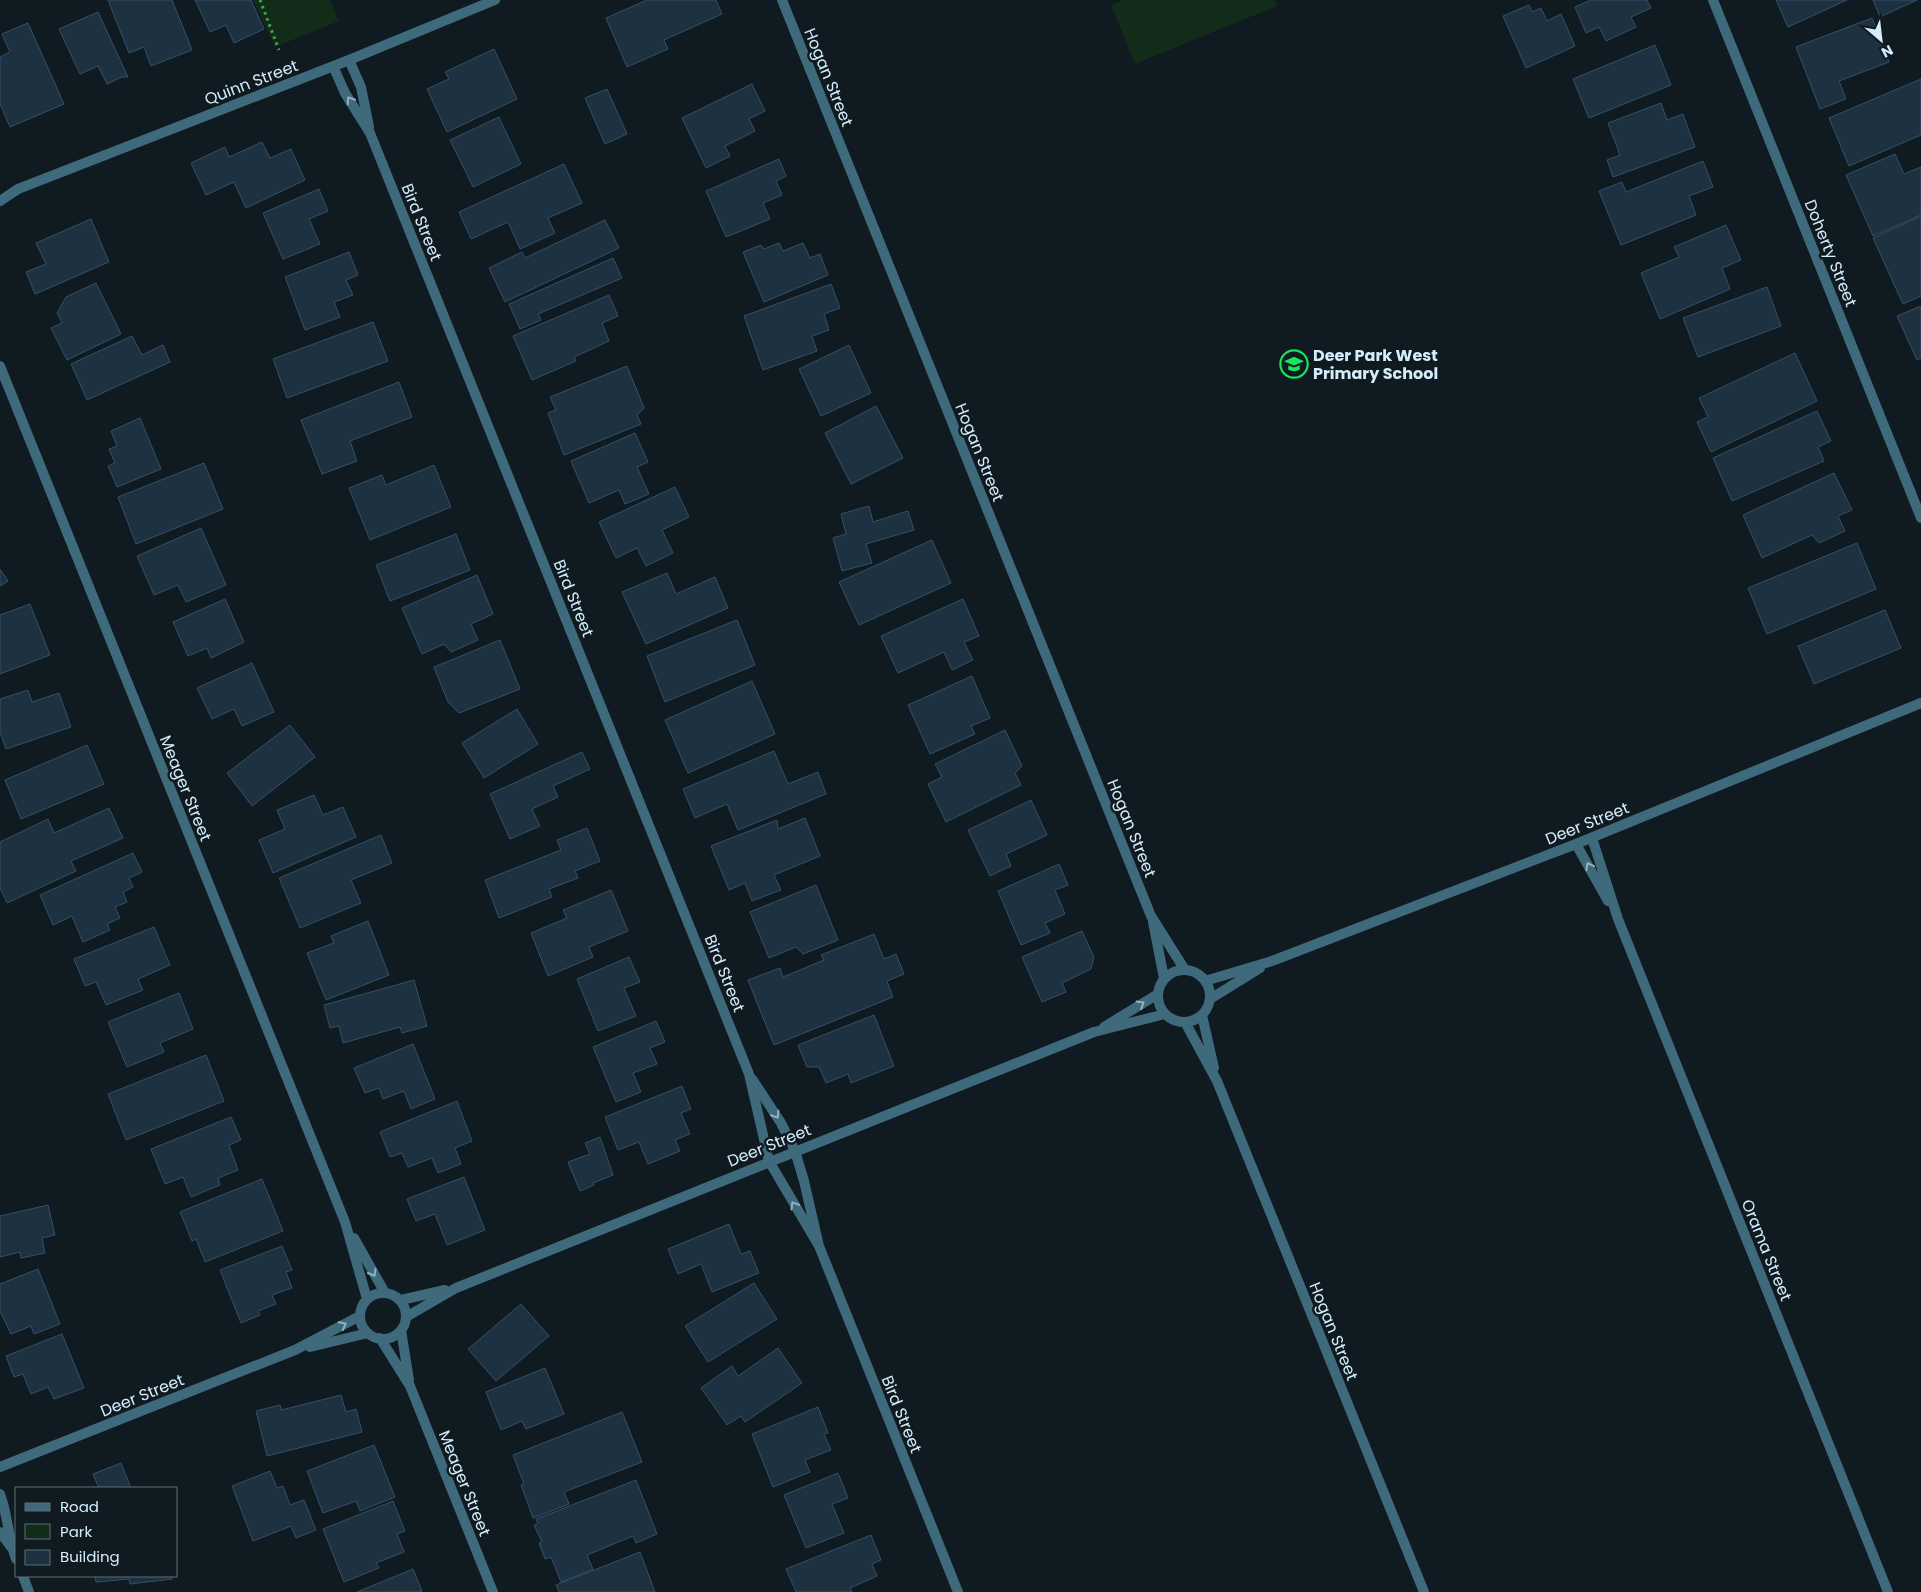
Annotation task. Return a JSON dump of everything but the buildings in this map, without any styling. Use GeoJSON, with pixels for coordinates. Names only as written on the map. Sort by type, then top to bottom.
{"type":"FeatureCollection","features":[{"type":"Feature","properties":{"kind":"street","name":"Quinn Street"},"geometry":{"type":"LineString","coordinates":[[0,201],[18,189],[349,60],[495,0]]}},
{"type":"Feature","properties":{"kind":"street","name":"Hogan Street"},"geometry":{"type":"LineString","coordinates":[[782,0],[1151,916],[1164,978]]}},
{"type":"Feature","properties":{"kind":"street","name":"Doherty Street"},"geometry":{"type":"LineString","coordinates":[[1713,0],[1921,518]]}},
{"type":"Feature","properties":{"kind":"street","name":"Bird Street"},"geometry":{"type":"LineString","coordinates":[[349,60],[361,87],[370,133]]}},
{"type":"Feature","properties":{"kind":"street","name":"Bird Street"},"geometry":{"type":"LineString","coordinates":[[333,66],[345,93],[370,133],[749,1074],[769,1161],[819,1246],[958,1592]]}},
{"type":"Feature","properties":{"kind":"street","name":"Quinn Street"},"geometry":{"type":"LineString","coordinates":[[0,191],[18,189]]}},
{"type":"Feature","properties":{"kind":"street","name":"Meager Street"},"geometry":{"type":"LineString","coordinates":[[0,366],[345,1222],[367,1299]]}},
{"type":"Feature","properties":{"kind":"street","name":"Deer Street"},"geometry":{"type":"LineString","coordinates":[[1205,981],[1272,962],[1592,838],[1918,703]]}},
{"type":"Feature","properties":{"kind":"street","name":"Orama Street"},"geometry":{"type":"LineString","coordinates":[[1592,838],[1618,919],[1888,1592]]}},
{"type":"Feature","properties":{"kind":"street","name":"Orama Street"},"geometry":{"type":"LineString","coordinates":[[1576,844],[1618,919]]}},
{"type":"Feature","properties":{"kind":"street","name":"Hogan Street"},"geometry":{"type":"LineString","coordinates":[[1151,916],[1185,970]]}},
{"type":"Feature","properties":{"kind":"street","name":"Deer Street"},"geometry":{"type":"LineString","coordinates":[[1210,999],[1272,962]]}},
{"type":"Feature","properties":{"kind":"street"},"geometry":{"type":"LineString","coordinates":[[1185,970],[1200,975],[1208,987],[1210,999],[1202,1015],[1194,1020],[1185,1022],[1178,1021],[1165,1014],[1160,1008],[1158,994],[1164,978],[1170,973],[1185,970]]}},
{"type":"Feature","properties":{"kind":"street","name":"Deer Street"},"geometry":{"type":"LineString","coordinates":[[1094,1032],[1158,994]]}},
{"type":"Feature","properties":{"kind":"street","name":"Deer Street"},"geometry":{"type":"LineString","coordinates":[[406,1317],[456,1288],[769,1161],[1094,1032],[1165,1014]]}},
{"type":"Feature","properties":{"kind":"street","name":"Hogan Street"},"geometry":{"type":"LineString","coordinates":[[1202,1015],[1217,1081]]}},
{"type":"Feature","properties":{"kind":"street","name":"Hogan Street"},"geometry":{"type":"LineString","coordinates":[[1185,1022],[1217,1081],[1424,1592]]}},
{"type":"Feature","properties":{"kind":"street","name":"Bird Street"},"geometry":{"type":"LineString","coordinates":[[749,1074],[781,1123],[795,1151],[819,1246]]}},
{"type":"Feature","properties":{"kind":"street","name":"Meager Street"},"geometry":{"type":"LineString","coordinates":[[345,1222],[385,1293]]}},
{"type":"Feature","properties":{"kind":"street","name":"Deer Street"},"geometry":{"type":"LineString","coordinates":[[400,1300],[456,1288]]}},
{"type":"Feature","properties":{"kind":"street"},"geometry":{"type":"LineString","coordinates":[[385,1293],[400,1300],[406,1311],[406,1317],[401,1330],[392,1337],[380,1338],[368,1333],[361,1322],[360,1316],[363,1304],[367,1299],[385,1293]]}},
{"type":"Feature","properties":{"kind":"street","name":"Deer Street"},"geometry":{"type":"LineString","coordinates":[[0,1467],[295,1350],[360,1316]]}},
{"type":"Feature","properties":{"kind":"street","name":"Meager Street"},"geometry":{"type":"LineString","coordinates":[[401,1330],[410,1386]]}},
{"type":"Feature","properties":{"kind":"street","name":"Deer Street"},"geometry":{"type":"LineString","coordinates":[[295,1350],[368,1333]]}},
{"type":"Feature","properties":{"kind":"street","name":"Meager Street"},"geometry":{"type":"LineString","coordinates":[[380,1338],[410,1386],[493,1592]]}},
{"type":"Feature","properties":{"kind":"street"},"geometry":{"type":"LineString","coordinates":[[0,1494],[5,1508],[14,1555]]}},
{"type":"Feature","properties":{"kind":"street"},"geometry":{"type":"LineString","coordinates":[[0,1532],[14,1555]]}},
{"type":"Feature","properties":{"kind":"street"},"geometry":{"type":"LineString","coordinates":[[23,1577],[29,1592]]}},
{"type":"Feature","properties":{"kind":"path"},"geometry":{"type":"LineString","coordinates":[[260,0],[279,50]]}},
{"type":"Feature","properties":{"kind":"green space"},"geometry":{"type":"Polygon","coordinates":[[[253,0],[330,0],[339,21],[275,47],[253,0]]]}},
{"type":"Feature","properties":{"kind":"green space"},"geometry":{"type":"Polygon","coordinates":[[[1123,0],[1275,0],[1277,6],[1135,64],[1111,5],[1123,0]]]}},
{"type":"Feature","properties":{"kind":"place","name":"Deer Park West Primary School"},"geometry":{"type":"Point","coordinates":[1294,364]}}]}
